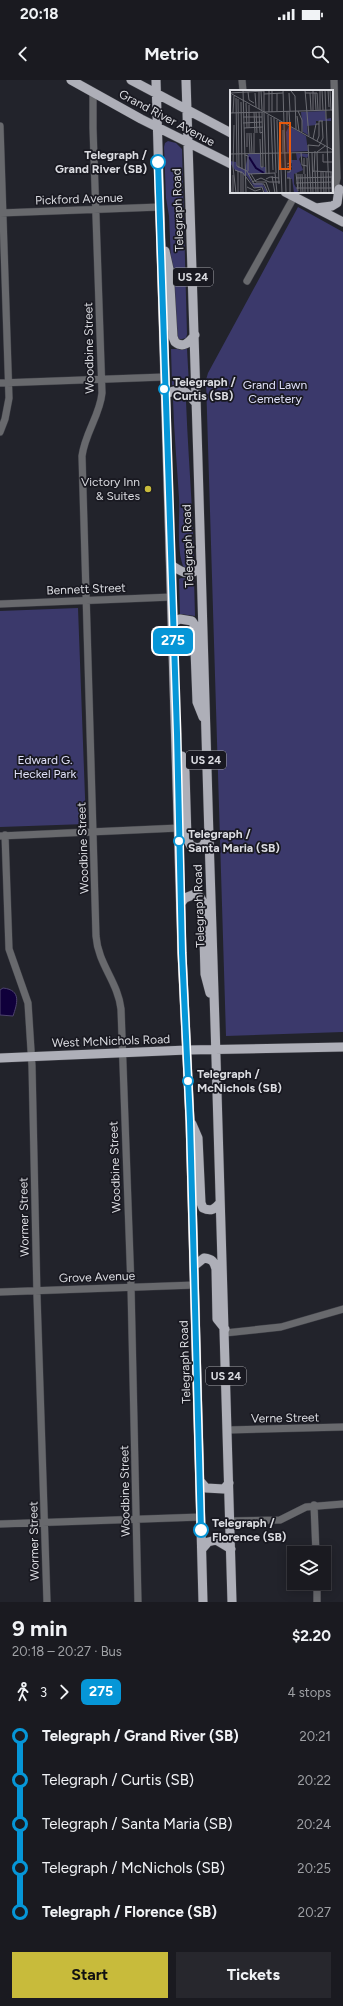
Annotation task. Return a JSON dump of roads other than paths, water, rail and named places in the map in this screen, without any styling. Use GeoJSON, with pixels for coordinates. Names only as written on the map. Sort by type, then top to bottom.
{"type":"FeatureCollection","features":[{"type":"Feature","properties":{"kind":"main road","name":"Grand River Avenue"},"geometry":{"type":"LineString","coordinates":[[71,80],[157,127],[230,164]]}},
{"type":"Feature","properties":{"kind":"main road","name":"Grand River Avenue"},"geometry":{"type":"LineString","coordinates":[[131,80],[230,132]]}},
{"type":"Feature","properties":{"kind":"main road","name":"Telegraph Road"},"geometry":{"type":"LineString","coordinates":[[156,80],[164,377],[177,733],[181,907],[190,1121],[203,1602]]}},
{"type":"Feature","properties":{"kind":"main road","name":"Telegraph Road"},"geometry":{"type":"LineString","coordinates":[[186,80],[195,335],[200,567],[225,1331],[232,1602]]}},
{"type":"Feature","properties":{"kind":"main road"},"geometry":{"type":"LineString","coordinates":[[316,208],[332,206],[337,202],[337,188]]}},
{"type":"Feature","properties":{"kind":"main road"},"geometry":{"type":"LineString","coordinates":[[287,193],[343,222]]}},
{"type":"Feature","properties":{"kind":"main road"},"geometry":{"type":"LineString","coordinates":[[161,232],[169,269],[174,337],[176,342],[186,345],[195,335]]}},
{"type":"Feature","properties":{"kind":"main road"},"geometry":{"type":"LineString","coordinates":[[165,394],[181,390],[187,393],[196,403]]}},
{"type":"Feature","properties":{"kind":"main road"},"geometry":{"type":"LineString","coordinates":[[171,565],[182,572],[190,574],[194,573],[200,567]]}},
{"type":"Feature","properties":{"kind":"main road"},"geometry":{"type":"LineString","coordinates":[[173,622],[180,619],[185,619],[192,621],[194,624],[197,702],[205,724]]}},
{"type":"Feature","properties":{"kind":"main road"},"geometry":{"type":"LineString","coordinates":[[177,733],[185,772],[187,839],[191,846],[198,848],[203,846],[208,837]]}},
{"type":"Feature","properties":{"kind":"main road","name":"Telegraph Road"},"geometry":{"type":"LineString","coordinates":[[181,907],[185,898],[195,894],[200,897],[203,902],[205,974],[215,1012]]}},
{"type":"Feature","properties":{"kind":"main road","name":"West McNichols Road"},"geometry":{"type":"LineString","coordinates":[[0,1058],[187,1050],[343,1047]]}},
{"type":"Feature","properties":{"kind":"main road","name":"Telegraph Road"},"geometry":{"type":"LineString","coordinates":[[190,1121],[198,1138],[201,1203],[203,1208],[211,1210],[215,1209],[220,1202]]}},
{"type":"Feature","properties":{"kind":"main road"},"geometry":{"type":"LineString","coordinates":[[194,1266],[204,1258],[214,1261],[216,1269],[217,1319],[225,1331]]}},
{"type":"Feature","properties":{"kind":"main road"},"geometry":{"type":"LineString","coordinates":[[200,1481],[206,1488],[215,1490],[224,1489],[229,1483]]}},
{"type":"Feature","properties":{"kind":"main road"},"geometry":{"type":"LineString","coordinates":[[202,1549],[208,1542],[216,1540],[231,1550]]}},
{"type":"Feature","properties":{"kind":"street"},"geometry":{"type":"LineString","coordinates":[[242,80],[243,90]]}},
{"type":"Feature","properties":{"kind":"street"},"geometry":{"type":"LineString","coordinates":[[334,80],[339,120],[337,188]]}},
{"type":"Feature","properties":{"kind":"street","name":"Woodbine Street"},"geometry":{"type":"LineString","coordinates":[[93,92],[95,209],[101,379],[100,405],[86,436],[82,456],[86,600],[97,943],[102,962],[114,983],[119,998],[122,1053],[131,1287],[138,1602]]}},
{"type":"Feature","properties":{"kind":"street"},"geometry":{"type":"LineString","coordinates":[[0,126],[1,213],[9,383],[8,409],[0,432]]}},
{"type":"Feature","properties":{"kind":"street"},"geometry":{"type":"LineString","coordinates":[[247,281],[294,196]]}},
{"type":"Feature","properties":{"kind":"street","name":"Pickford Avenue"},"geometry":{"type":"LineString","coordinates":[[1,213],[160,206]]}},
{"type":"Feature","properties":{"kind":"street"},"geometry":{"type":"LineString","coordinates":[[0,383],[164,377]]}},
{"type":"Feature","properties":{"kind":"street","name":"Bennett Street"},"geometry":{"type":"LineString","coordinates":[[0,604],[172,597]]}},
{"type":"Feature","properties":{"kind":"street"},"geometry":{"type":"LineString","coordinates":[[3,835],[179,828]]}},
{"type":"Feature","properties":{"kind":"street","name":"Wormer Street"},"geometry":{"type":"LineString","coordinates":[[3,835],[9,949],[28,1002],[31,1057],[36,1291],[47,1602]]}},
{"type":"Feature","properties":{"kind":"street","name":"Grove Avenue"},"geometry":{"type":"LineString","coordinates":[[0,1292],[195,1285]]}},
{"type":"Feature","properties":{"kind":"street"},"geometry":{"type":"LineString","coordinates":[[225,1331],[281,1327],[343,1309]]}},
{"type":"Feature","properties":{"kind":"street","name":"Verne Street"},"geometry":{"type":"LineString","coordinates":[[228,1430],[343,1427]]}},
{"type":"Feature","properties":{"kind":"street"},"geometry":{"type":"LineString","coordinates":[[230,1521],[280,1520],[306,1507],[343,1504]]}},
{"type":"Feature","properties":{"kind":"street"},"geometry":{"type":"LineString","coordinates":[[314,1506],[316,1546]]}},
{"type":"Feature","properties":{"kind":"street"},"geometry":{"type":"LineString","coordinates":[[0,1524],[201,1518]]}},
{"type":"Feature","properties":{"kind":"street"},"geometry":{"type":"LineString","coordinates":[[317,1590],[317,1602]]}},
{"type":"Feature","properties":{"kind":"place","name":"Telegraph / Grand River (SB)"},"geometry":{"type":"Point","coordinates":[158,162]}},
{"type":"Feature","properties":{"kind":"place","name":"Telegraph / Curtis (SB)"},"geometry":{"type":"Point","coordinates":[164,389]}},
{"type":"Feature","properties":{"kind":"place","name":"Victory Inn & Suites"},"geometry":{"type":"Point","coordinates":[148,489]}},
{"type":"Feature","properties":{"kind":"place","name":"Telegraph / Santa Maria (SB)"},"geometry":{"type":"Point","coordinates":[179,841]}},
{"type":"Feature","properties":{"kind":"place","name":"Telegraph / McNichols (SB)"},"geometry":{"type":"Point","coordinates":[188,1081]}},
{"type":"Feature","properties":{"kind":"place","name":"Telegraph / Florence (SB)"},"geometry":{"type":"Point","coordinates":[201,1530]}},
{"type":"Feature","properties":{"kind":"park label","name":"Grand Lawn Cemetery"},"geometry":{"type":"Point","coordinates":[275,392]}},
{"type":"Feature","properties":{"kind":"park label","name":"Edward G. Heckel Park"},"geometry":{"type":"Point","coordinates":[45,767]}}]}
